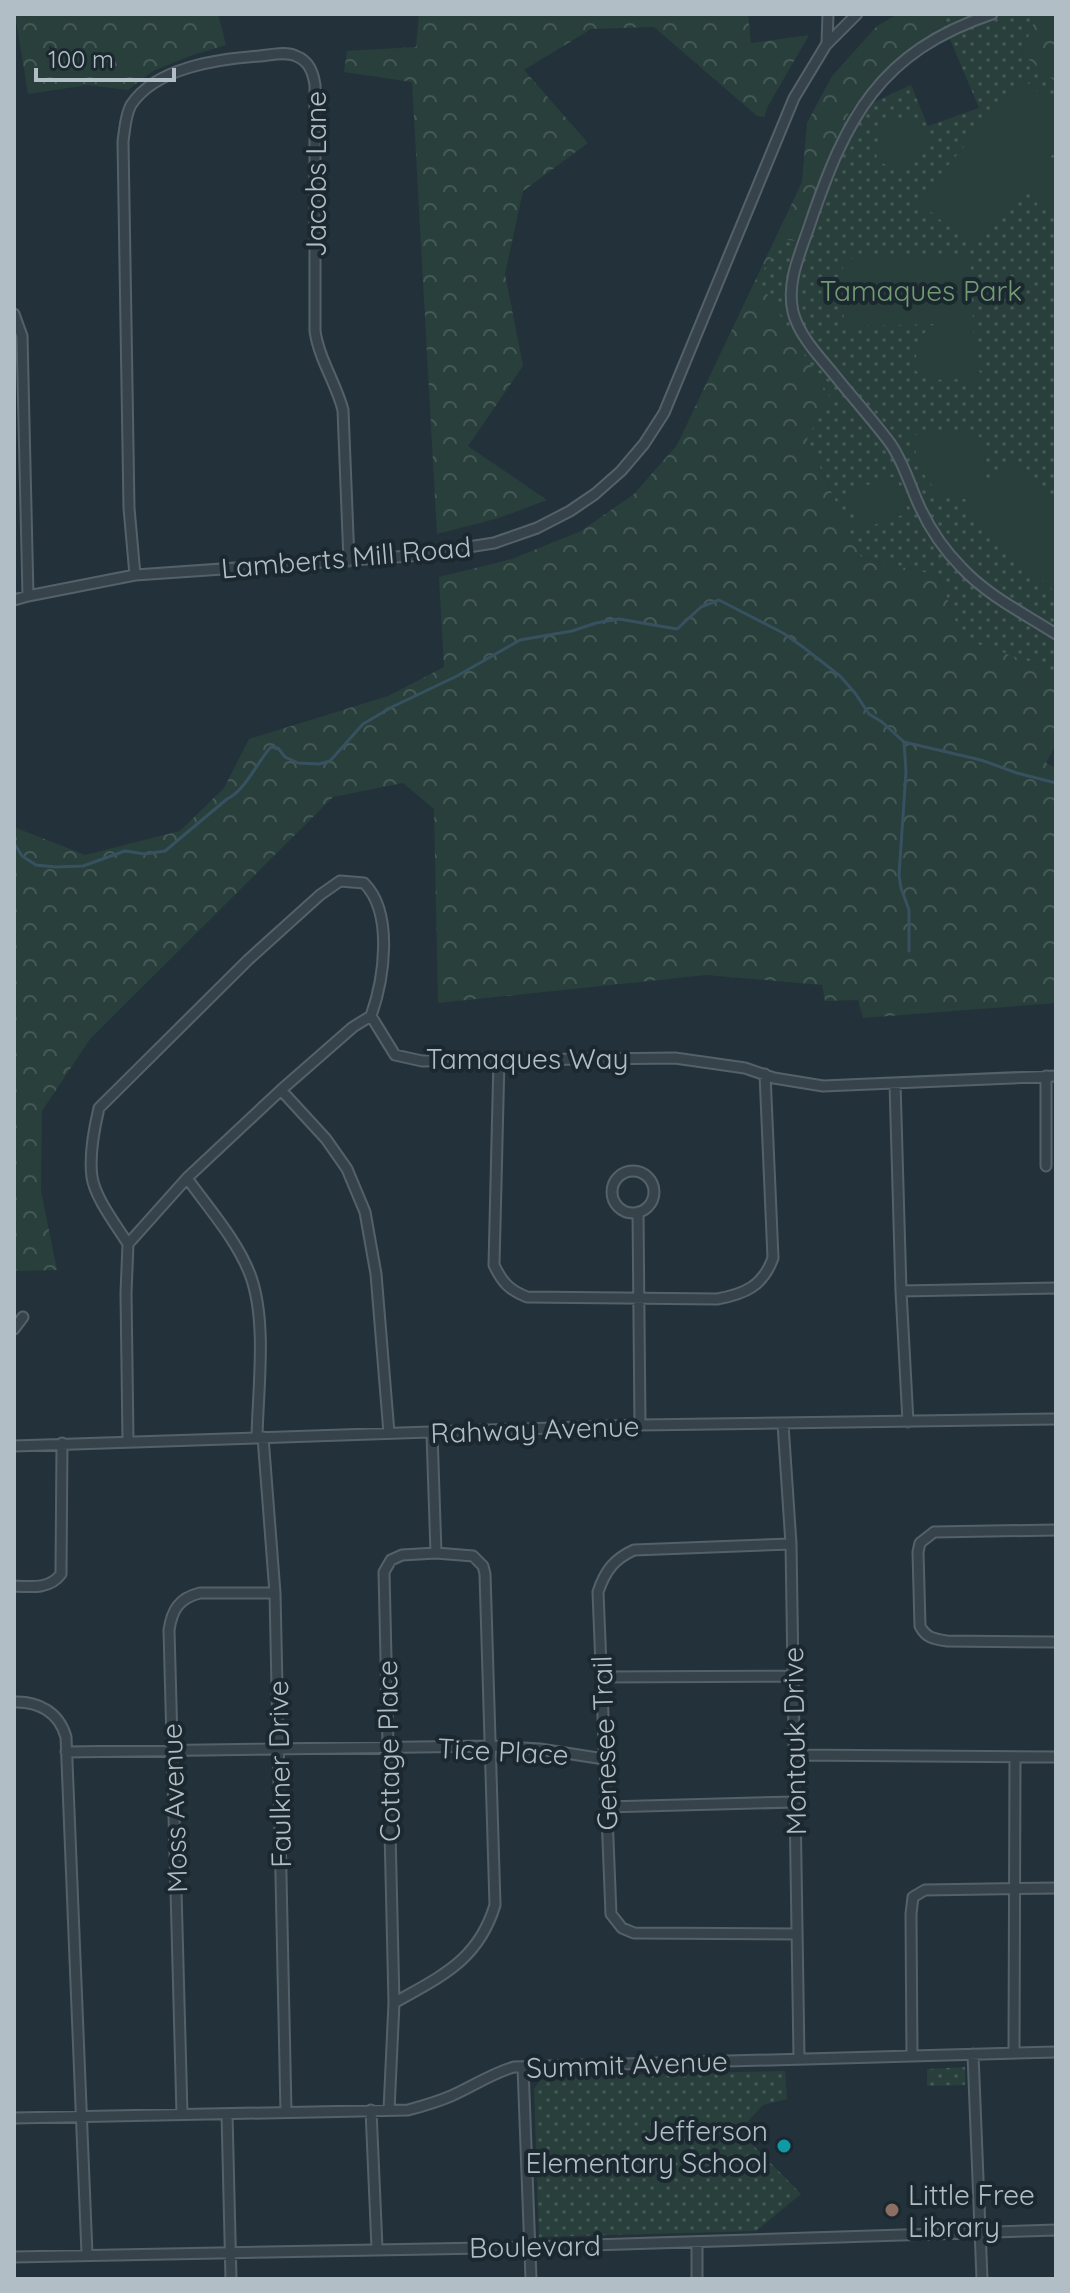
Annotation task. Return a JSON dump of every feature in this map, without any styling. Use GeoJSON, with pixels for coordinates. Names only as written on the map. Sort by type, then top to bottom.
{"type":"FeatureCollection","features":[{"type":"Feature","properties":{"kind":"street"},"geometry":{"type":"LineString","coordinates":[[827,43],[828,14]]}},
{"type":"Feature","properties":{"kind":"street","name":"Lamberts Mill Road"},"geometry":{"type":"LineString","coordinates":[[14,600],[135,575],[410,556],[494,543],[537,528],[595,494],[621,471],[644,444],[664,413],[794,98],[827,43],[857,14]]}},
{"type":"Feature","properties":{"kind":"street"},"geometry":{"type":"LineString","coordinates":[[992,14],[967,22],[902,61],[881,81],[862,107],[839,148],[791,281],[793,310],[799,327],[813,349],[892,446],[929,527],[944,549],[981,585],[1056,634]]}},
{"type":"Feature","properties":{"kind":"street","name":"Jacobs Lane"},"geometry":{"type":"LineString","coordinates":[[135,575],[129,508],[123,141],[126,117],[132,104],[145,90],[185,69],[213,61],[291,53],[307,63],[315,85],[315,331],[318,350],[343,410],[349,561]]}},
{"type":"Feature","properties":{"kind":"street"},"geometry":{"type":"LineString","coordinates":[[14,314],[22,336],[28,596]]}},
{"type":"Feature","properties":{"kind":"street"},"geometry":{"type":"LineString","coordinates":[[128,1244],[187,1178],[281,1090],[353,1027],[371,1016],[381,972],[382,922],[373,892],[364,883],[340,881],[320,895],[248,960],[99,1108],[92,1177],[97,1192],[128,1244],[128,1440]]}},
{"type":"Feature","properties":{"kind":"street","name":"Tamaques Way"},"geometry":{"type":"LineString","coordinates":[[371,1016],[395,1055],[422,1061],[675,1058],[745,1068],[774,1078],[823,1086],[1051,1076]]}},
{"type":"Feature","properties":{"kind":"street"},"geometry":{"type":"LineString","coordinates":[[499,1059],[494,1265],[501,1281],[512,1291],[527,1297],[717,1299],[739,1295],[767,1274],[773,1258],[765,1074]]}},
{"type":"Feature","properties":{"kind":"street"},"geometry":{"type":"LineString","coordinates":[[1046,1166],[1051,1076]]}},
{"type":"Feature","properties":{"kind":"street"},"geometry":{"type":"LineString","coordinates":[[895,1083],[908,1422]]}},
{"type":"Feature","properties":{"kind":"street"},"geometry":{"type":"LineString","coordinates":[[281,1090],[347,1169],[365,1212],[376,1274],[389,1433]]}},
{"type":"Feature","properties":{"kind":"street"},"geometry":{"type":"LineString","coordinates":[[628,1171],[648,1177],[654,1188],[652,1201],[638,1212],[620,1208],[613,1197],[614,1184],[628,1171]]}},
{"type":"Feature","properties":{"kind":"street","name":"Faulkner Drive"},"geometry":{"type":"LineString","coordinates":[[187,1178],[229,1236],[251,1276],[260,1317],[260,1437],[275,1593],[286,2112]]}},
{"type":"Feature","properties":{"kind":"street"},"geometry":{"type":"LineString","coordinates":[[638,1212],[640,1425]]}},
{"type":"Feature","properties":{"kind":"street"},"geometry":{"type":"LineString","coordinates":[[901,1291],[1056,1288]]}},
{"type":"Feature","properties":{"kind":"street"},"geometry":{"type":"LineString","coordinates":[[14,1329],[23,1317]]}},
{"type":"Feature","properties":{"kind":"street","name":"Rahway Avenue"},"geometry":{"type":"LineString","coordinates":[[14,1446],[640,1425],[1056,1419]]}},
{"type":"Feature","properties":{"kind":"street","name":"Montauk Drive"},"geometry":{"type":"LineString","coordinates":[[783,1424],[791,1544],[799,2058]]}},
{"type":"Feature","properties":{"kind":"street"},"geometry":{"type":"LineString","coordinates":[[432,1433],[436,1553]]}},
{"type":"Feature","properties":{"kind":"street"},"geometry":{"type":"LineString","coordinates":[[14,1586],[46,1586],[61,1574],[62,1443]]}},
{"type":"Feature","properties":{"kind":"street"},"geometry":{"type":"LineString","coordinates":[[1056,1530],[934,1532],[920,1543],[918,1552],[920,1626],[924,1634],[947,1641],[1056,1642]]}},
{"type":"Feature","properties":{"kind":"street","name":"Genesee Trail"},"geometry":{"type":"LineString","coordinates":[[791,1544],[634,1550],[620,1556],[609,1567],[598,1592],[611,1914],[622,1928],[634,1933],[797,1934]]}},
{"type":"Feature","properties":{"kind":"street","name":"Cottage Place"},"geometry":{"type":"LineString","coordinates":[[389,2110],[394,2003],[384,1572],[391,1560],[402,1555],[436,1553],[473,1556],[483,1566],[492,1746],[495,1905],[489,1925],[468,1956],[394,2003]]}},
{"type":"Feature","properties":{"kind":"street","name":"Moss Avenue"},"geometry":{"type":"LineString","coordinates":[[182,2114],[169,1630],[177,1604],[189,1596],[200,1593],[275,1593]]}},
{"type":"Feature","properties":{"kind":"street"},"geometry":{"type":"LineString","coordinates":[[601,1677],[793,1676]]}},
{"type":"Feature","properties":{"kind":"street"},"geometry":{"type":"LineString","coordinates":[[14,1702],[37,1704],[57,1719],[66,1737],[87,2254]]}},
{"type":"Feature","properties":{"kind":"street","name":"Tice Place"},"geometry":{"type":"LineString","coordinates":[[66,1752],[492,1746],[540,1749],[604,1759]]}},
{"type":"Feature","properties":{"kind":"street"},"geometry":{"type":"LineString","coordinates":[[795,1755],[1056,1757]]}},
{"type":"Feature","properties":{"kind":"street"},"geometry":{"type":"LineString","coordinates":[[1014,2053],[1015,1758]]}},
{"type":"Feature","properties":{"kind":"street"},"geometry":{"type":"LineString","coordinates":[[606,1807],[795,1802]]}},
{"type":"Feature","properties":{"kind":"street"},"geometry":{"type":"LineString","coordinates":[[912,2055],[913,1897],[925,1890],[1056,1888]]}},
{"type":"Feature","properties":{"kind":"street","name":"Summit Avenue"},"geometry":{"type":"LineString","coordinates":[[14,2118],[408,2110],[429,2105],[503,2070],[523,2067],[1056,2052]]}},
{"type":"Feature","properties":{"kind":"street"},"geometry":{"type":"LineString","coordinates":[[973,2054],[982,2279]]}},
{"type":"Feature","properties":{"kind":"street"},"geometry":{"type":"LineString","coordinates":[[523,2067],[531,2279]]}},
{"type":"Feature","properties":{"kind":"street"},"geometry":{"type":"LineString","coordinates":[[371,2110],[377,2248]]}},
{"type":"Feature","properties":{"kind":"street"},"geometry":{"type":"LineString","coordinates":[[227,2114],[231,2279]]}},
{"type":"Feature","properties":{"kind":"street","name":"Boulevard"},"geometry":{"type":"LineString","coordinates":[[14,2257],[530,2247],[1056,2230]]}},
{"type":"Feature","properties":{"kind":"street"},"geometry":{"type":"LineString","coordinates":[[697,2242],[697,2279]]}},
{"type":"Feature","properties":{"kind":"green space"},"geometry":{"type":"Polygon","coordinates":[[[15,14],[218,14],[226,45],[153,71],[128,90],[87,85],[28,94],[15,14]]]}},
{"type":"Feature","properties":{"kind":"green space"},"geometry":{"type":"Polygon","coordinates":[[[419,14],[748,14],[751,43],[809,35],[764,117],[757,116],[654,27],[591,29],[524,70],[588,143],[523,191],[505,274],[523,366],[468,446],[547,500],[499,518],[437,534],[412,82],[344,72],[347,51],[416,47],[419,14]]]}},
{"type":"Feature","properties":{"kind":"green space"},"geometry":{"type":"Polygon","coordinates":[[[898,14],[943,14],[945,27],[848,114],[796,241],[782,239],[758,279],[830,397],[807,439],[861,557],[939,576],[962,639],[1046,667],[1056,683],[1056,744],[1046,763],[1056,768],[1056,1003],[863,1018],[858,1000],[825,1001],[822,985],[706,975],[438,1003],[434,809],[403,783],[333,797],[90,1039],[42,1111],[41,1191],[57,1270],[14,1271],[14,827],[85,855],[180,831],[224,788],[249,739],[388,696],[444,667],[439,577],[512,559],[581,531],[634,494],[677,445],[802,182],[807,123],[832,76],[877,26],[898,14]]]}},
{"type":"Feature","properties":{"kind":"green space","name":"Tamaques Park"},"geometry":{"type":"Polygon","coordinates":[[[943,14],[1037,14],[1022,54],[1056,82],[1056,683],[1046,667],[962,639],[939,576],[861,557],[807,439],[758,279],[782,238],[796,241],[848,114],[911,85],[928,126],[979,108],[945,27],[943,14]]]}},
{"type":"Feature","properties":{"kind":"green space"},"geometry":{"type":"Polygon","coordinates":[[[1037,14],[1056,14],[1056,82],[1022,54],[1037,14]]]}},
{"type":"Feature","properties":{"kind":"green space"},"geometry":{"type":"Polygon","coordinates":[[[1022,78],[1056,107],[1056,151],[1045,163],[1056,161],[1056,208],[1039,210],[1030,181],[974,248],[918,201],[1022,78]]]}},
{"type":"Feature","properties":{"kind":"green space"},"geometry":{"type":"Polygon","coordinates":[[[919,120],[929,143],[914,164],[893,167],[876,161],[882,121],[919,120]]]}},
{"type":"Feature","properties":{"kind":"green space"},"geometry":{"type":"Polygon","coordinates":[[[970,255],[975,366],[983,376],[977,386],[965,379],[929,380],[915,370],[919,343],[925,332],[935,324],[844,326],[843,259],[970,255]]]}},
{"type":"Feature","properties":{"kind":"green space"},"geometry":{"type":"Polygon","coordinates":[[[972,431],[983,440],[986,483],[1011,458],[1056,501],[1056,593],[965,507],[971,500],[939,495],[919,467],[912,435],[972,431]]]}},
{"type":"Feature","properties":{"kind":"green space"},"geometry":{"type":"Polygon","coordinates":[[[896,476],[908,513],[859,530],[846,492],[896,476]]]}},
{"type":"Feature","properties":{"kind":"green space"},"geometry":{"type":"Polygon","coordinates":[[[965,2067],[965,2085],[927,2086],[927,2069],[965,2067]]]}},
{"type":"Feature","properties":{"kind":"green space"},"geometry":{"type":"Polygon","coordinates":[[[785,2071],[787,2099],[763,2105],[739,2131],[801,2194],[756,2231],[539,2237],[534,2089],[542,2077],[785,2071]]]}},
{"type":"Feature","properties":{"kind":"waterway"},"geometry":{"type":"LineString","coordinates":[[14,843],[22,856],[36,865],[55,867],[83,866],[125,851],[145,854],[165,851],[240,790],[271,747],[278,748],[285,757],[298,763],[330,761],[363,724],[520,640],[619,619],[677,629],[701,607],[719,600],[783,633],[803,647],[840,676],[869,714],[904,742],[981,760],[1056,783]]}},
{"type":"Feature","properties":{"kind":"waterway"},"geometry":{"type":"LineString","coordinates":[[904,742],[906,772],[899,875],[909,910],[909,951]]}},
{"type":"Feature","properties":{"kind":"place","name":"Jefferson Elementary School"},"geometry":{"type":"Point","coordinates":[784,2146]}},
{"type":"Feature","properties":{"kind":"place","name":"Little Free Library"},"geometry":{"type":"Point","coordinates":[892,2210]}}]}
